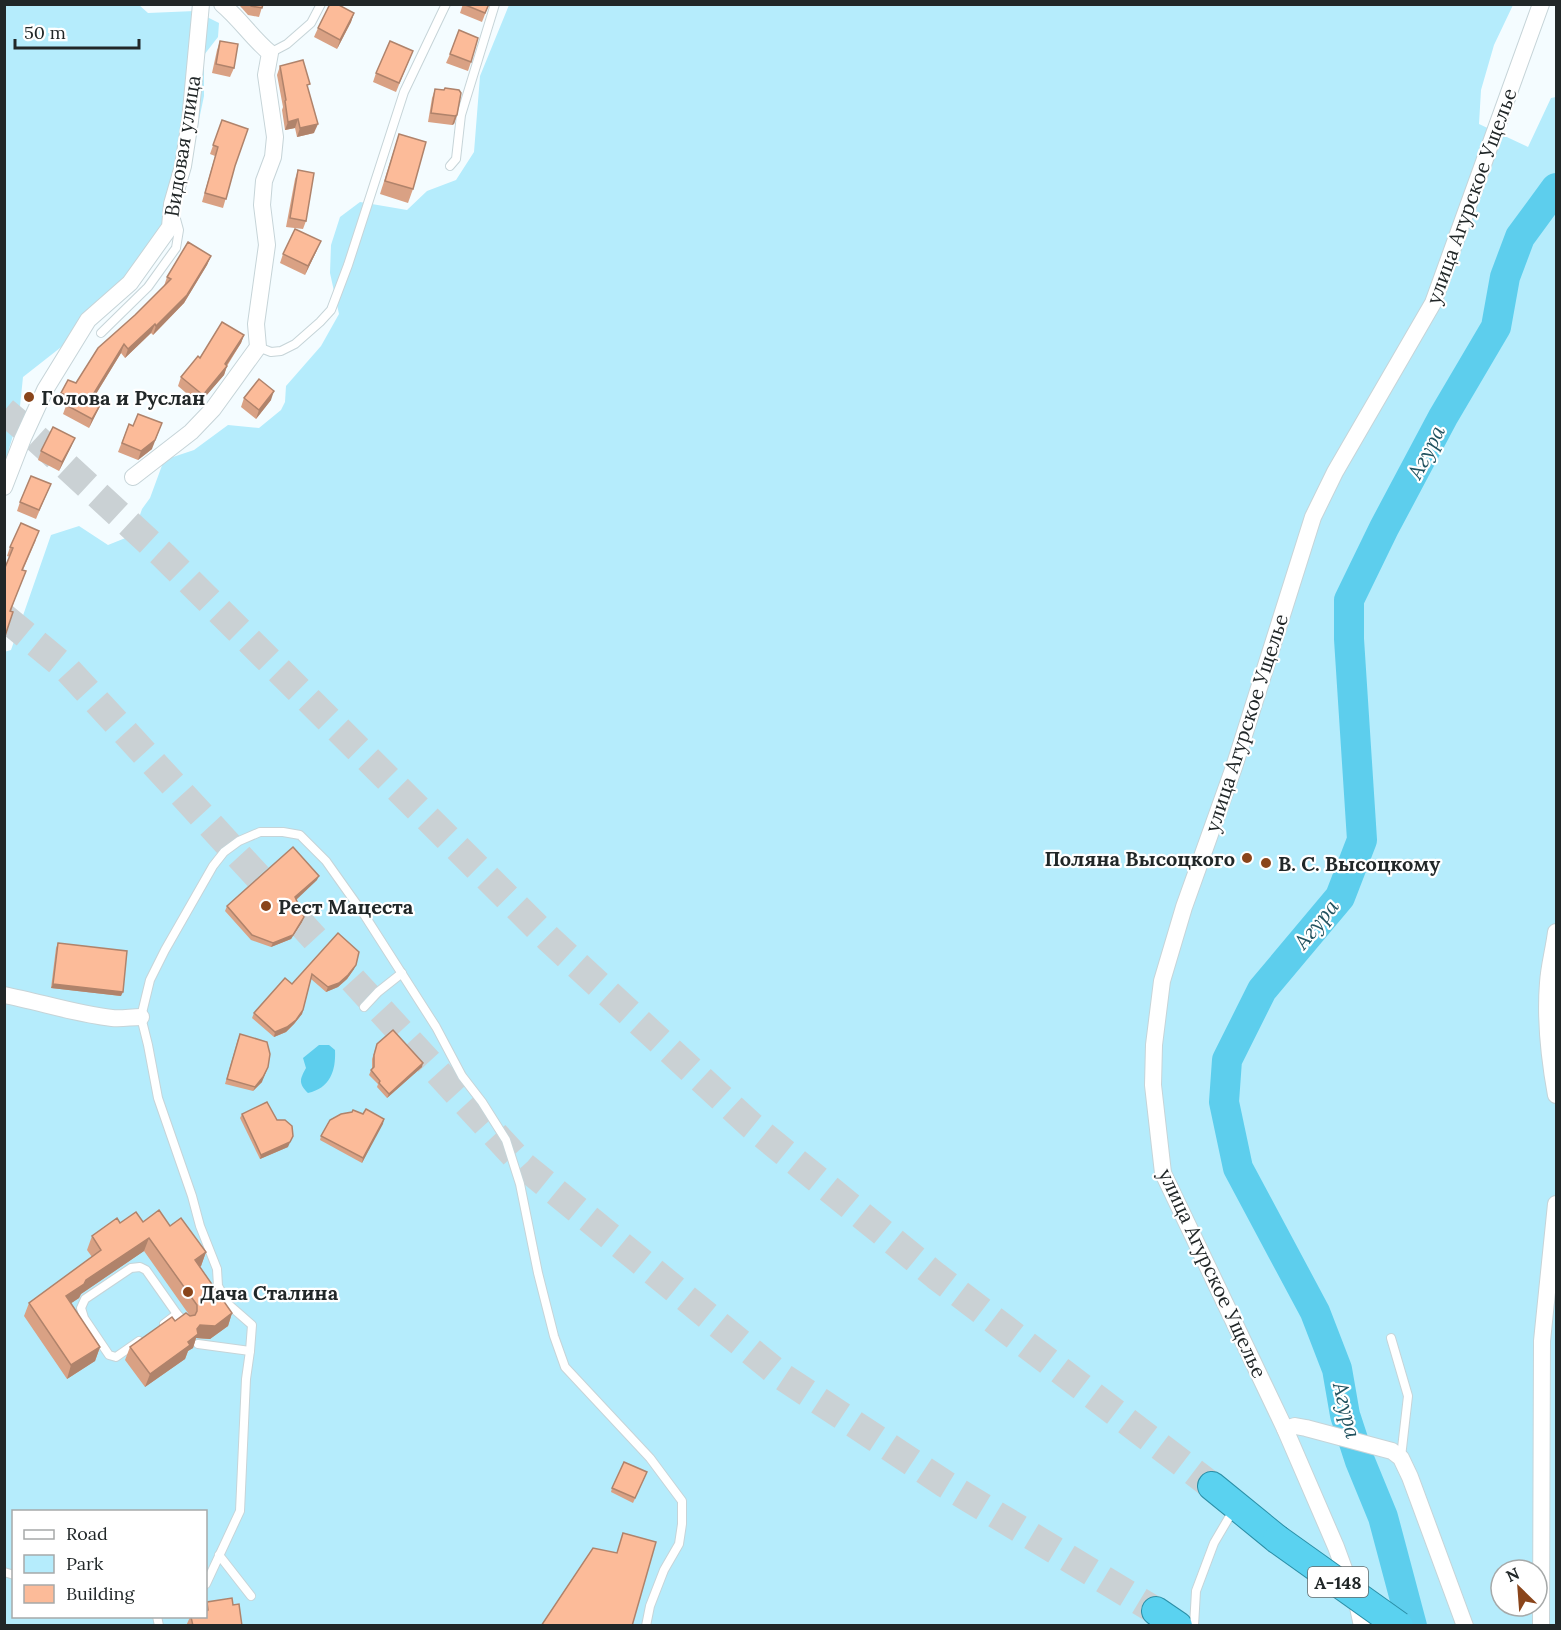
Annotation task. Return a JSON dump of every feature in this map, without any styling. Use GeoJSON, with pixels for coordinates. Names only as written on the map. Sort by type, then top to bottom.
{"type":"FeatureCollection","features":[{"type":"Feature","properties":{"kind":"highway","name":"А-148"},"geometry":{"type":"LineString","coordinates":[[1212,1486],[1277,1539],[1399,1626]]}},
{"type":"Feature","properties":{"kind":"street","name":"Видовая улица"},"geometry":{"type":"LineString","coordinates":[[4,487],[45,390],[88,320],[130,283],[170,227],[172,204],[183,166],[190,121],[201,4]]}},
{"type":"Feature","properties":{"kind":"street"},"geometry":{"type":"LineString","coordinates":[[133,477],[191,432],[213,409],[258,347],[256,324],[267,245],[262,205],[264,181],[273,157],[275,137],[266,75],[270,53],[222,4]]}},
{"type":"Feature","properties":{"kind":"street","name":"улица Агурское Ущелье"},"geometry":{"type":"LineString","coordinates":[[1362,1626],[1358,1607],[1336,1547],[1285,1429],[1163,1173],[1153,1085],[1154,1045],[1162,981],[1184,907],[1234,766],[1313,517],[1335,472],[1433,303],[1541,4]]}},
{"type":"Feature","properties":{"kind":"street"},"geometry":{"type":"LineString","coordinates":[[1557,932],[1548,981],[1546,1017],[1550,1059],[1557,1095]]}},
{"type":"Feature","properties":{"kind":"street"},"geometry":{"type":"LineString","coordinates":[[4,995],[96,1015],[115,1018],[141,1017]]}},
{"type":"Feature","properties":{"kind":"street"},"geometry":{"type":"LineString","coordinates":[[1541,1626],[1542,1341],[1557,1204]]}},
{"type":"Feature","properties":{"kind":"street"},"geometry":{"type":"LineString","coordinates":[[1285,1429],[1295,1426],[1397,1454],[1417,1496],[1465,1626]]}},
{"type":"Feature","properties":{"kind":"lane"},"geometry":{"type":"LineString","coordinates":[[270,53],[287,44],[311,22],[321,4]]}},
{"type":"Feature","properties":{"kind":"lane"},"geometry":{"type":"LineString","coordinates":[[258,347],[271,352],[281,351],[295,344],[331,310],[348,265],[404,92],[446,4]]}},
{"type":"Feature","properties":{"kind":"lane"},"geometry":{"type":"LineString","coordinates":[[450,166],[456,159],[462,115],[495,4]]}},
{"type":"Feature","properties":{"kind":"lane"},"geometry":{"type":"LineString","coordinates":[[101,333],[148,287],[176,248],[179,230],[172,204]]}},
{"type":"Feature","properties":{"kind":"lane"},"geometry":{"type":"LineString","coordinates":[[207,1582],[240,1511],[246,1379],[252,1325],[228,1304],[219,1286],[217,1269],[200,1226],[158,1098],[141,1017],[150,980],[213,866],[224,852],[239,841],[260,832],[284,832],[300,835],[326,861],[365,916],[436,1027],[462,1076],[506,1140],[520,1184],[538,1273],[554,1336],[565,1367],[650,1458],[682,1501],[679,1544],[664,1570],[650,1606],[646,1626]]}},
{"type":"Feature","properties":{"kind":"lane"},"geometry":{"type":"LineString","coordinates":[[364,1007],[378,992],[402,974]]}},
{"type":"Feature","properties":{"kind":"lane"},"geometry":{"type":"LineString","coordinates":[[150,1333],[116,1357],[109,1355],[84,1318],[81,1308],[85,1299],[131,1268],[140,1267],[146,1270],[186,1323]]}},
{"type":"Feature","properties":{"kind":"lane"},"geometry":{"type":"LineString","coordinates":[[159,1327],[177,1314]]}},
{"type":"Feature","properties":{"kind":"lane"},"geometry":{"type":"LineString","coordinates":[[1391,1338],[1408,1396],[1397,1454]]}},
{"type":"Feature","properties":{"kind":"lane"},"geometry":{"type":"LineString","coordinates":[[198,1344],[250,1351]]}},
{"type":"Feature","properties":{"kind":"lane"},"geometry":{"type":"LineString","coordinates":[[1194,1626],[1196,1591],[1214,1543],[1236,1506]]}},
{"type":"Feature","properties":{"kind":"lane"},"geometry":{"type":"LineString","coordinates":[[219,1555],[251,1596]]}},
{"type":"Feature","properties":{"kind":"green space"},"geometry":{"type":"Polygon","coordinates":[[[4,5],[139,5],[148,13],[195,11],[219,23],[218,37],[204,55],[204,96],[171,228],[116,304],[23,377],[19,416],[5,462],[4,5]]]}},
{"type":"Feature","properties":{"kind":"green space"},"geometry":{"type":"Polygon","coordinates":[[[509,5],[1513,5],[1494,45],[1481,90],[1479,124],[1528,147],[1551,98],[1556,97],[1556,1625],[5,1625],[4,652],[11,650],[51,535],[79,526],[108,545],[133,535],[164,460],[194,450],[228,425],[259,428],[281,410],[285,402],[286,386],[321,346],[339,314],[330,273],[331,245],[340,217],[360,202],[407,210],[427,191],[456,180],[474,152],[480,76],[509,5]]]}},
{"type":"Feature","properties":{"kind":"water"},"geometry":{"type":"Polygon","coordinates":[[[319,1045],[329,1045],[335,1050],[333,1072],[322,1087],[308,1093],[301,1081],[306,1068],[303,1058],[319,1045]]]}},
{"type":"Feature","properties":{"kind":"building"},"geometry":{"type":"Polygon","coordinates":[[[250,4],[263,4],[262,8],[250,4]]]}},
{"type":"Feature","properties":{"kind":"building"},"geometry":{"type":"Polygon","coordinates":[[[330,4],[337,4],[354,13],[340,40],[318,28],[330,4]]]}},
{"type":"Feature","properties":{"kind":"building"},"geometry":{"type":"Polygon","coordinates":[[[463,4],[489,4],[485,13],[463,4]]]}},
{"type":"Feature","properties":{"kind":"building"},"geometry":{"type":"Polygon","coordinates":[[[459,30],[478,38],[471,62],[450,54],[459,30]]]}},
{"type":"Feature","properties":{"kind":"building"},"geometry":{"type":"Polygon","coordinates":[[[220,41],[238,44],[234,68],[216,64],[220,41]]]}},
{"type":"Feature","properties":{"kind":"building"},"geometry":{"type":"Polygon","coordinates":[[[390,41],[413,51],[399,83],[376,73],[390,41]]]}},
{"type":"Feature","properties":{"kind":"building"},"geometry":{"type":"Polygon","coordinates":[[[303,60],[310,84],[307,85],[318,124],[300,128],[298,119],[288,122],[280,66],[303,60]]]}},
{"type":"Feature","properties":{"kind":"building"},"geometry":{"type":"Polygon","coordinates":[[[445,88],[459,90],[461,93],[455,116],[431,113],[435,89],[444,90],[445,88]]]}},
{"type":"Feature","properties":{"kind":"building"},"geometry":{"type":"Polygon","coordinates":[[[222,120],[248,129],[226,199],[205,193],[218,147],[213,145],[222,120]]]}},
{"type":"Feature","properties":{"kind":"building"},"geometry":{"type":"Polygon","coordinates":[[[399,134],[426,142],[413,189],[385,181],[399,134]]]}},
{"type":"Feature","properties":{"kind":"building"},"geometry":{"type":"Polygon","coordinates":[[[298,170],[314,173],[306,221],[290,218],[298,170]]]}},
{"type":"Feature","properties":{"kind":"building"},"geometry":{"type":"Polygon","coordinates":[[[295,229],[321,241],[308,266],[283,254],[295,229]]]}},
{"type":"Feature","properties":{"kind":"building"},"geometry":{"type":"Polygon","coordinates":[[[188,242],[211,256],[187,295],[156,326],[155,324],[128,349],[124,344],[94,393],[104,398],[92,419],[66,405],[70,397],[61,393],[68,380],[76,383],[98,348],[171,279],[167,277],[188,242]]]}},
{"type":"Feature","properties":{"kind":"building"},"geometry":{"type":"Polygon","coordinates":[[[222,322],[244,335],[225,364],[227,366],[203,395],[181,377],[198,356],[200,358],[222,322]]]}},
{"type":"Feature","properties":{"kind":"building"},"geometry":{"type":"Polygon","coordinates":[[[259,379],[274,391],[259,410],[244,398],[259,379]]]}},
{"type":"Feature","properties":{"kind":"building"},"geometry":{"type":"Polygon","coordinates":[[[138,414],[162,423],[155,440],[141,451],[122,443],[129,424],[133,426],[138,414]]]}},
{"type":"Feature","properties":{"kind":"building"},"geometry":{"type":"Polygon","coordinates":[[[53,427],[75,438],[62,462],[41,451],[53,427]]]}},
{"type":"Feature","properties":{"kind":"building"},"geometry":{"type":"Polygon","coordinates":[[[31,476],[51,484],[39,510],[20,502],[31,476]]]}},
{"type":"Feature","properties":{"kind":"building"},"geometry":{"type":"Polygon","coordinates":[[[21,523],[39,531],[22,570],[26,571],[10,611],[13,612],[5,636],[4,570],[13,548],[10,547],[21,523]]]}},
{"type":"Feature","properties":{"kind":"building"},"geometry":{"type":"Polygon","coordinates":[[[293,847],[319,876],[295,897],[304,917],[293,935],[273,943],[252,935],[227,906],[293,847]]]}},
{"type":"Feature","properties":{"kind":"building"},"geometry":{"type":"Polygon","coordinates":[[[338,933],[359,952],[356,965],[339,983],[328,987],[312,974],[303,1010],[296,1020],[275,1032],[254,1013],[285,978],[292,984],[338,933]]]}},
{"type":"Feature","properties":{"kind":"building"},"geometry":{"type":"Polygon","coordinates":[[[58,943],[127,951],[123,992],[53,984],[58,943]]]}},
{"type":"Feature","properties":{"kind":"building"},"geometry":{"type":"Polygon","coordinates":[[[393,1030],[423,1063],[389,1094],[371,1070],[374,1067],[377,1044],[393,1030]]]}},
{"type":"Feature","properties":{"kind":"building"},"geometry":{"type":"Polygon","coordinates":[[[240,1034],[267,1042],[270,1054],[268,1067],[255,1087],[227,1079],[240,1034]]]}},
{"type":"Feature","properties":{"kind":"building"},"geometry":{"type":"Polygon","coordinates":[[[267,1102],[277,1120],[285,1120],[292,1126],[293,1136],[290,1142],[261,1155],[242,1114],[267,1102]]]}},
{"type":"Feature","properties":{"kind":"building"},"geometry":{"type":"Polygon","coordinates":[[[366,1109],[384,1119],[363,1158],[321,1136],[330,1120],[353,1110],[363,1114],[366,1109]]]}},
{"type":"Feature","properties":{"kind":"building","name":"Дача Сталина"},"geometry":{"type":"Polygon","coordinates":[[[159,1210],[170,1226],[181,1218],[206,1252],[195,1260],[232,1313],[215,1326],[200,1325],[197,1329],[198,1334],[188,1342],[190,1345],[150,1374],[130,1347],[172,1317],[175,1321],[186,1313],[190,1316],[195,1315],[197,1305],[149,1238],[66,1296],[100,1347],[71,1365],[29,1303],[101,1250],[92,1236],[117,1218],[120,1223],[136,1212],[143,1222],[159,1210]]]}},
{"type":"Feature","properties":{"kind":"building"},"geometry":{"type":"Polygon","coordinates":[[[624,1462],[647,1472],[635,1498],[612,1488],[624,1462]]]}},
{"type":"Feature","properties":{"kind":"building"},"geometry":{"type":"Polygon","coordinates":[[[623,1533],[656,1542],[632,1626],[541,1626],[593,1548],[617,1553],[623,1533]]]}},
{"type":"Feature","properties":{"kind":"building"},"geometry":{"type":"Polygon","coordinates":[[[232,1598],[233,1605],[239,1604],[242,1626],[193,1626],[191,1618],[207,1618],[207,1602],[232,1598]]]}},
{"type":"Feature","properties":{"kind":"waterway","name":"Агура"},"geometry":{"type":"LineString","coordinates":[[1412,1626],[1383,1517],[1360,1461],[1345,1415],[1337,1369],[1315,1312],[1238,1168],[1224,1102],[1227,1060],[1262,990],[1340,897],[1362,840],[1349,639],[1349,600],[1443,417],[1496,327],[1505,277],[1520,237],[1556,188]]}},
{"type":"Feature","properties":{"kind":"tunnel"},"geometry":{"type":"LineString","coordinates":[[4,411],[163,555],[549,939],[752,1126],[936,1276],[1212,1486]]}},
{"type":"Feature","properties":{"kind":"tunnel"},"geometry":{"type":"LineString","coordinates":[[4,617],[66,668],[524,1166],[780,1375],[945,1484],[1156,1611]]}},
{"type":"Feature","properties":{"kind":"place","name":"Голова и Руслан"},"geometry":{"type":"Point","coordinates":[29,397]}},
{"type":"Feature","properties":{"kind":"place","name":"Поляна Высоцкого"},"geometry":{"type":"Point","coordinates":[1247,858]}},
{"type":"Feature","properties":{"kind":"place","name":"В. С. Высоцкому"},"geometry":{"type":"Point","coordinates":[1266,863]}},
{"type":"Feature","properties":{"kind":"place","name":"Рест Мацеста"},"geometry":{"type":"Point","coordinates":[266,906]}},
{"type":"Feature","properties":{"kind":"place","name":"Дача Сталина"},"geometry":{"type":"Point","coordinates":[188,1292]}}]}
